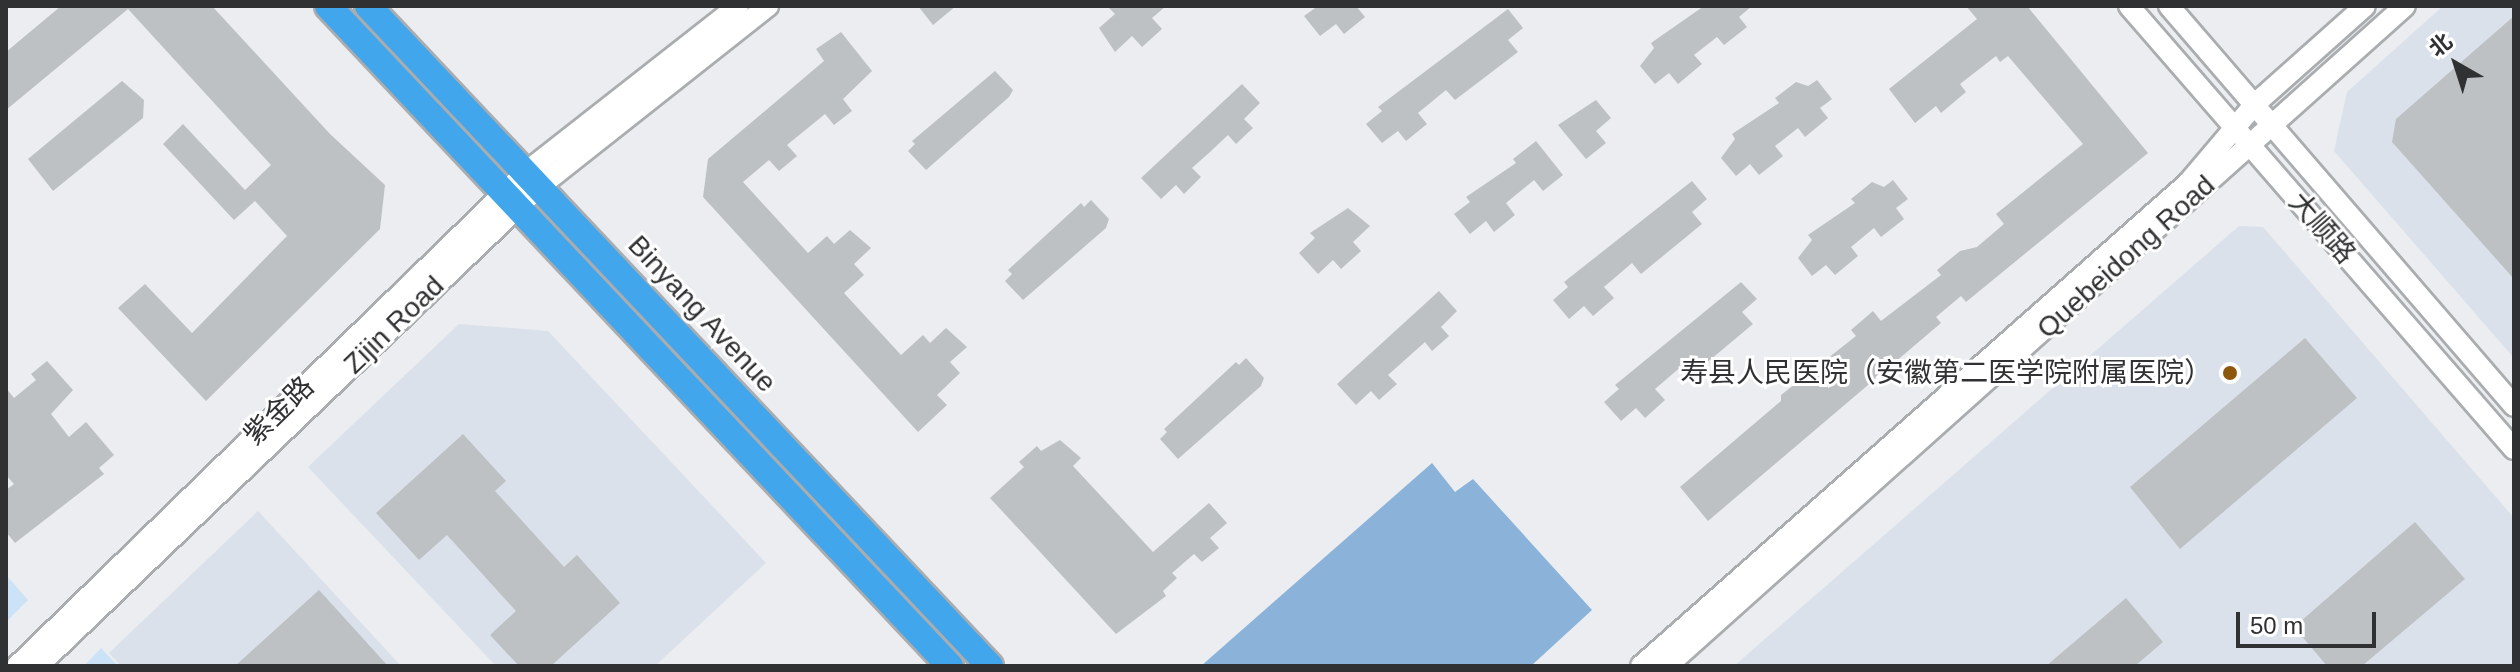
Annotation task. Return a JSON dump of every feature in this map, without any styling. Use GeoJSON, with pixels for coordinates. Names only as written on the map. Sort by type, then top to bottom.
{"type":"FeatureCollection","features":[{"type":"Feature","properties":{"kind":"highway"},"geometry":{"type":"LineString","coordinates":[[328,6],[509,202],[950,666]]}},
{"type":"Feature","properties":{"kind":"highway","name":"Binyang Avenue"},"geometry":{"type":"LineString","coordinates":[[368,6],[990,666]]}},
{"type":"Feature","properties":{"kind":"street"},"geometry":{"type":"LineString","coordinates":[[509,202],[738,6]]}},
{"type":"Feature","properties":{"kind":"street"},"geometry":{"type":"LineString","coordinates":[[532,180],[768,6]]}},
{"type":"Feature","properties":{"kind":"street","name":"大顺路"},"geometry":{"type":"LineString","coordinates":[[2129,6],[2514,449]]}},
{"type":"Feature","properties":{"kind":"street"},"geometry":{"type":"LineString","coordinates":[[2169,6],[2514,406]]}},
{"type":"Feature","properties":{"kind":"street","name":"Quebeidong Road"},"geometry":{"type":"LineString","coordinates":[[1641,666],[2188,183],[2255,104],[2365,6]]}},
{"type":"Feature","properties":{"kind":"street","name":"Quebeidong Road"},"geometry":{"type":"LineString","coordinates":[[1667,666],[2405,6]]}},
{"type":"Feature","properties":{"kind":"street","name":"紫金路"},"geometry":{"type":"LineString","coordinates":[[52,642],[509,202]]}},
{"type":"Feature","properties":{"kind":"street"},"geometry":{"type":"LineString","coordinates":[[17,666],[52,642]]}},
{"type":"Feature","properties":{"kind":"street"},"geometry":{"type":"LineString","coordinates":[[38,666],[52,642]]}},
{"type":"Feature","properties":{"kind":"shaded area"},"geometry":{"type":"Polygon","coordinates":[[[2443,6],[2514,6],[2514,358],[2334,151],[2347,92],[2443,6]]]}},
{"type":"Feature","properties":{"kind":"shaded area","name":"寿县人民医院（安徽第二医学院附属医院）"},"geometry":{"type":"Polygon","coordinates":[[[2239,226],[2263,227],[2514,518],[2514,666],[1734,666],[2239,226]]]}},
{"type":"Feature","properties":{"kind":"shaded area"},"geometry":{"type":"Polygon","coordinates":[[[459,324],[548,331],[766,563],[655,666],[496,666],[308,467],[459,324]]]}},
{"type":"Feature","properties":{"kind":"shaded area"},"geometry":{"type":"Polygon","coordinates":[[[258,511],[401,666],[121,666],[109,653],[258,511]]]}},
{"type":"Feature","properties":{"kind":"shaded area"},"geometry":{"type":"Polygon","coordinates":[[[6,575],[28,600],[6,622],[6,575]]]}},
{"type":"Feature","properties":{"kind":"shaded area"},"geometry":{"type":"Polygon","coordinates":[[[101,648],[118,666],[84,666],[101,648]]]}},
{"type":"Feature","properties":{"kind":"water"},"geometry":{"type":"Polygon","coordinates":[[[1432,463],[1455,492],[1473,479],[1592,610],[1531,666],[1201,666],[1432,463]]]}},
{"type":"Feature","properties":{"kind":"building"},"geometry":{"type":"Polygon","coordinates":[[[61,6],[212,6],[330,134],[385,185],[380,229],[206,401],[118,308],[145,284],[192,333],[287,236],[255,201],[234,220],[163,144],[183,124],[245,190],[271,165],[128,9],[6,110],[6,52],[61,6]]]}},
{"type":"Feature","properties":{"kind":"building"},"geometry":{"type":"Polygon","coordinates":[[[918,6],[956,6],[933,25],[918,6]]]}},
{"type":"Feature","properties":{"kind":"building"},"geometry":{"type":"Polygon","coordinates":[[[1107,6],[1166,6],[1152,18],[1162,29],[1142,47],[1132,36],[1115,52],[1099,28],[1115,14],[1107,6]]]}},
{"type":"Feature","properties":{"kind":"building"},"geometry":{"type":"Polygon","coordinates":[[[1318,6],[1356,6],[1365,17],[1344,34],[1336,24],[1320,36],[1304,16],[1318,6]]]}},
{"type":"Feature","properties":{"kind":"building"},"geometry":{"type":"Polygon","coordinates":[[[1704,6],[1752,6],[1739,17],[1747,27],[1724,45],[1717,37],[1694,55],[1702,64],[1678,84],[1669,73],[1655,84],[1640,66],[1654,48],[1651,43],[1704,6]]]}},
{"type":"Feature","properties":{"kind":"building"},"geometry":{"type":"Polygon","coordinates":[[[1966,6],[2027,6],[2148,153],[1966,302],[1961,296],[1936,317],[1941,323],[1708,521],[1680,487],[1781,401],[1781,395],[1856,336],[1851,330],[1873,311],[1881,321],[1941,275],[1937,270],[1960,251],[1977,247],[2004,224],[1996,214],[2083,144],[2008,56],[2000,62],[1996,56],[1960,84],[1966,92],[1941,113],[1936,106],[1915,123],[1889,89],[1977,19],[1966,6]]]}},
{"type":"Feature","properties":{"kind":"building"},"geometry":{"type":"Polygon","coordinates":[[[1508,9],[1523,28],[1508,40],[1518,52],[1455,100],[1446,90],[1418,113],[1427,124],[1406,141],[1398,131],[1382,143],[1366,124],[1382,111],[1378,107],[1508,9]]]}},
{"type":"Feature","properties":{"kind":"building"},"geometry":{"type":"Polygon","coordinates":[[[2514,16],[2514,279],[2392,142],[2396,119],[2514,16]]]}},
{"type":"Feature","properties":{"kind":"building"},"geometry":{"type":"Polygon","coordinates":[[[841,32],[872,71],[843,99],[852,111],[834,125],[825,114],[787,145],[797,156],[779,171],[769,160],[743,182],[808,253],[827,236],[834,244],[850,230],[871,248],[854,264],[864,275],[844,293],[901,355],[923,335],[930,343],[946,328],[967,347],[950,362],[960,373],[937,395],[947,405],[918,432],[703,197],[708,159],[824,61],[816,49],[841,32]]]}},
{"type":"Feature","properties":{"kind":"building"},"geometry":{"type":"Polygon","coordinates":[[[995,71],[1013,90],[1009,97],[926,170],[908,151],[915,144],[912,141],[995,71]]]}},
{"type":"Feature","properties":{"kind":"building"},"geometry":{"type":"Polygon","coordinates":[[[1817,80],[1832,99],[1820,108],[1828,118],[1805,137],[1798,128],[1775,146],[1783,156],[1759,175],[1750,164],[1736,176],[1721,158],[1735,139],[1732,134],[1779,103],[1775,98],[1796,82],[1808,86],[1817,80]]]}},
{"type":"Feature","properties":{"kind":"building"},"geometry":{"type":"Polygon","coordinates":[[[122,81],[144,100],[143,118],[53,191],[28,159],[122,81]]]}},
{"type":"Feature","properties":{"kind":"building"},"geometry":{"type":"Polygon","coordinates":[[[1242,84],[1260,103],[1244,119],[1253,128],[1236,144],[1228,135],[1192,168],[1201,177],[1184,194],[1176,185],[1161,199],[1141,178],[1242,84]]]}},
{"type":"Feature","properties":{"kind":"building"},"geometry":{"type":"Polygon","coordinates":[[[1596,100],[1611,118],[1596,131],[1606,143],[1586,159],[1558,125],[1596,100]]]}},
{"type":"Feature","properties":{"kind":"building"},"geometry":{"type":"Polygon","coordinates":[[[1536,141],[1563,175],[1543,191],[1534,180],[1506,203],[1515,215],[1494,232],[1486,221],[1470,234],[1454,214],[1470,202],[1466,197],[1516,163],[1513,159],[1536,141]]]}},
{"type":"Feature","properties":{"kind":"building"},"geometry":{"type":"Polygon","coordinates":[[[1893,180],[1908,199],[1896,208],[1904,219],[1881,237],[1874,228],[1851,247],[1858,256],[1835,275],[1826,265],[1812,276],[1798,258],[1812,240],[1808,235],[1855,203],[1851,199],[1872,182],[1884,187],[1893,180]]]}},
{"type":"Feature","properties":{"kind":"building"},"geometry":{"type":"Polygon","coordinates":[[[1692,181],[1707,199],[1692,212],[1702,224],[1641,274],[1632,263],[1604,287],[1614,298],[1593,316],[1584,306],[1569,319],[1553,300],[1568,287],[1564,282],[1692,181]]]}},
{"type":"Feature","properties":{"kind":"building"},"geometry":{"type":"Polygon","coordinates":[[[1091,200],[1109,219],[1106,228],[1023,300],[1005,281],[1012,274],[1008,270],[1081,203],[1084,207],[1091,200]]]}},
{"type":"Feature","properties":{"kind":"building"},"geometry":{"type":"Polygon","coordinates":[[[1348,208],[1370,226],[1353,242],[1361,251],[1341,269],[1333,260],[1318,274],[1299,253],[1315,238],[1310,233],[1348,208]]]}},
{"type":"Feature","properties":{"kind":"building"},"geometry":{"type":"Polygon","coordinates":[[[1741,282],[1757,299],[1742,312],[1753,324],[1692,375],[1683,365],[1655,389],[1665,400],[1645,418],[1636,408],[1621,421],[1604,402],[1619,389],[1615,385],[1741,282]]]}},
{"type":"Feature","properties":{"kind":"building"},"geometry":{"type":"Polygon","coordinates":[[[1439,291],[1457,311],[1441,327],[1449,336],[1432,351],[1425,342],[1388,375],[1397,384],[1379,400],[1371,391],[1356,405],[1337,384],[1439,291]]]}},
{"type":"Feature","properties":{"kind":"building"},"geometry":{"type":"Polygon","coordinates":[[[2305,338],[2357,398],[2180,549],[2130,487],[2305,338]]]}},
{"type":"Feature","properties":{"kind":"building"},"geometry":{"type":"Polygon","coordinates":[[[1246,358],[1264,378],[1261,386],[1178,459],[1160,439],[1167,432],[1164,429],[1236,362],[1239,365],[1246,358]]]}},
{"type":"Feature","properties":{"kind":"building"},"geometry":{"type":"Polygon","coordinates":[[[47,361],[73,390],[51,414],[69,437],[86,422],[114,455],[99,468],[104,474],[15,543],[6,532],[6,490],[14,484],[6,475],[6,388],[14,398],[36,380],[31,374],[47,361]]]}},
{"type":"Feature","properties":{"kind":"building"},"geometry":{"type":"Polygon","coordinates":[[[463,434],[506,481],[495,491],[564,567],[577,555],[620,603],[551,666],[519,666],[490,635],[516,611],[447,535],[419,560],[376,513],[463,434]]]}},
{"type":"Feature","properties":{"kind":"building"},"geometry":{"type":"Polygon","coordinates":[[[1060,440],[1081,458],[1073,466],[1153,552],[1209,503],[1227,523],[1210,538],[1219,548],[1202,562],[1194,554],[1172,573],[1177,578],[1163,591],[1166,596],[1116,634],[990,498],[1024,467],[1019,462],[1037,446],[1041,451],[1060,440]]]}},
{"type":"Feature","properties":{"kind":"building"},"geometry":{"type":"Polygon","coordinates":[[[2415,522],[2465,579],[2362,666],[2327,666],[2294,627],[2415,522]]]}},
{"type":"Feature","properties":{"kind":"building"},"geometry":{"type":"Polygon","coordinates":[[[319,590],[388,666],[235,666],[319,590]]]}},
{"type":"Feature","properties":{"kind":"building"},"geometry":{"type":"Polygon","coordinates":[[[2126,598],[2163,642],[2135,666],[2046,666],[2126,598]]]}},
{"type":"Feature","properties":{"kind":"place","name":"寿县人民医院（安徽第二医学院附属医院）"},"geometry":{"type":"Point","coordinates":[2230,373]}}]}
